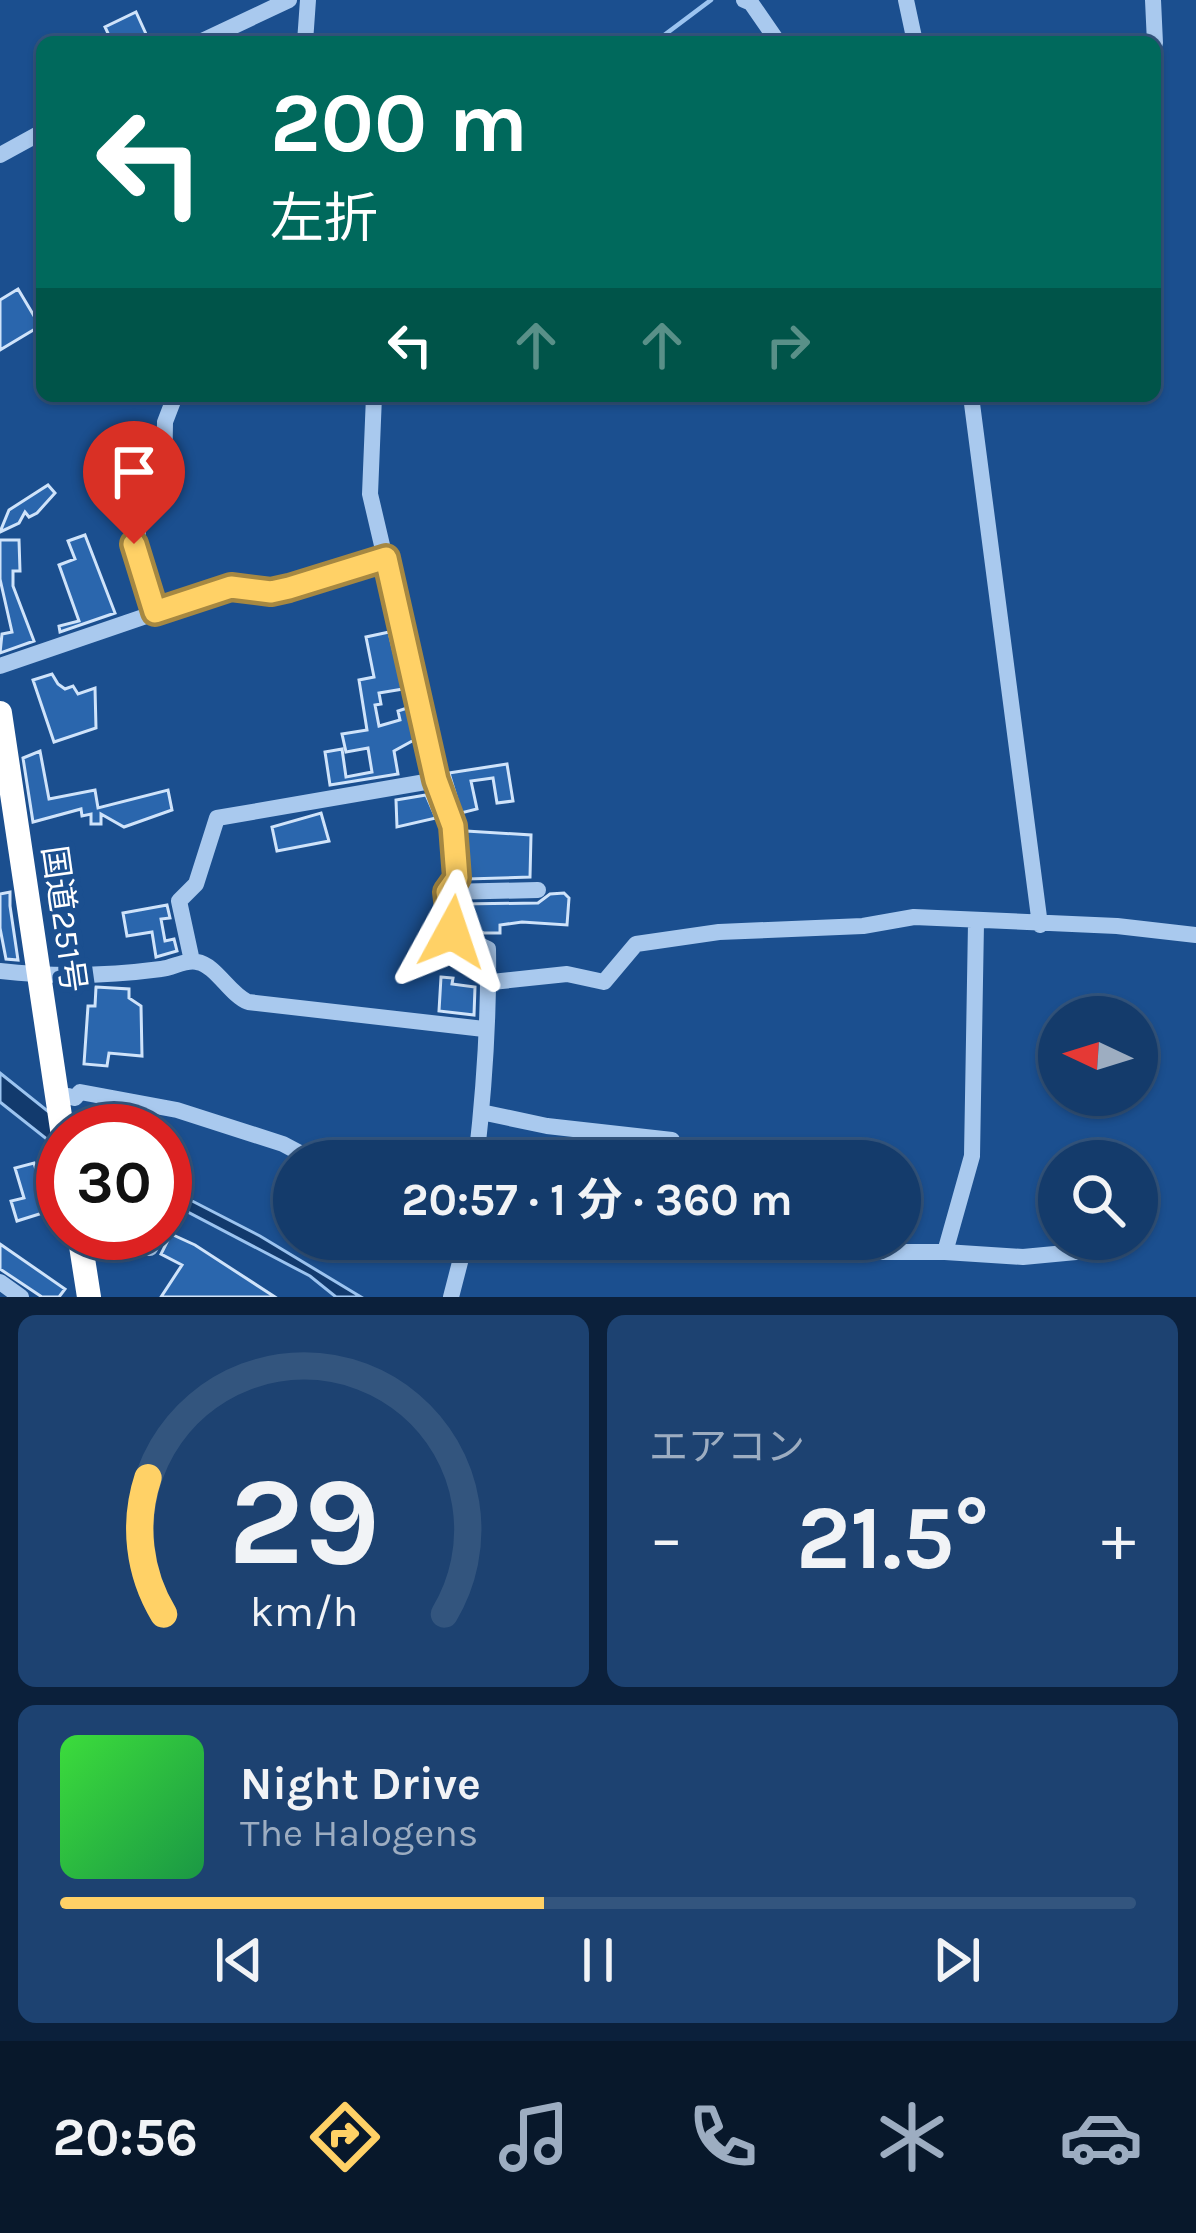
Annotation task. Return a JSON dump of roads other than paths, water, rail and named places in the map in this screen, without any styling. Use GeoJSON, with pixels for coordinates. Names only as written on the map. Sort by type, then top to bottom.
{"type":"FeatureCollection","features":[{"type":"Feature","properties":{"kind":"highway","name":"国道251号"},"geometry":{"type":"LineString","coordinates":[[0,712],[38,975],[62,1104]]}},
{"type":"Feature","properties":{"kind":"highway"},"geometry":{"type":"LineString","coordinates":[[84,1260],[89,1297]]}},
{"type":"Feature","properties":{"kind":"street"},"geometry":{"type":"LineString","coordinates":[[213,36],[289,0]]}},
{"type":"Feature","properties":{"kind":"street"},"geometry":{"type":"LineString","coordinates":[[305,36],[308,0]]}},
{"type":"Feature","properties":{"kind":"street"},"geometry":{"type":"LineString","coordinates":[[744,0],[774,36]]}},
{"type":"Feature","properties":{"kind":"street"},"geometry":{"type":"LineString","coordinates":[[906,0],[914,36]]}},
{"type":"Feature","properties":{"kind":"street"},"geometry":{"type":"LineString","coordinates":[[1153,0],[1155,36]]}},
{"type":"Feature","properties":{"kind":"street"},"geometry":{"type":"LineString","coordinates":[[0,155],[36,135]]}},
{"type":"Feature","properties":{"kind":"street"},"geometry":{"type":"LineString","coordinates":[[155,612],[134,544],[146,502],[164,484],[165,422],[173,402]]}},
{"type":"Feature","properties":{"kind":"street"},"geometry":{"type":"LineString","coordinates":[[374,402],[370,494],[436,780],[453,826],[457,878],[447,892],[452,932],[488,949],[492,982],[484,1029],[478,1140]]}},
{"type":"Feature","properties":{"kind":"street"},"geometry":{"type":"LineString","coordinates":[[971,402],[1040,925]]}},
{"type":"Feature","properties":{"kind":"street"},"geometry":{"type":"LineString","coordinates":[[0,666],[231,587],[271,592],[386,558]]}},
{"type":"Feature","properties":{"kind":"street"},"geometry":{"type":"LineString","coordinates":[[192,961],[178,901],[196,884],[217,818],[436,780]]}},
{"type":"Feature","properties":{"kind":"street"},"geometry":{"type":"LineString","coordinates":[[447,892],[538,890]]}},
{"type":"Feature","properties":{"kind":"street"},"geometry":{"type":"LineString","coordinates":[[492,982],[567,974],[604,982],[636,944],[682,936],[863,926],[914,917],[1118,926],[1196,935]]}},
{"type":"Feature","properties":{"kind":"street"},"geometry":{"type":"LineString","coordinates":[[945,1252],[972,1156],[976,923]]}},
{"type":"Feature","properties":{"kind":"street"},"geometry":{"type":"LineString","coordinates":[[0,971],[38,975],[165,969],[192,961],[203,963],[234,996],[248,1002],[484,1029]]}},
{"type":"Feature","properties":{"kind":"street"},"geometry":{"type":"LineString","coordinates":[[62,1094],[75,1098],[80,1092],[178,1110],[273,1141]]}},
{"type":"Feature","properties":{"kind":"street"},"geometry":{"type":"LineString","coordinates":[[481,1112],[547,1126],[672,1140]]}},
{"type":"Feature","properties":{"kind":"street"},"geometry":{"type":"LineString","coordinates":[[921,1252],[1038,1256]]}},
{"type":"Feature","properties":{"kind":"street"},"geometry":{"type":"LineString","coordinates":[[451,1297],[461,1260]]}},
{"type":"Feature","properties":{"kind":"street"},"geometry":{"type":"LineString","coordinates":[[0,1282],[21,1297]]}},
{"type":"Feature","properties":{"kind":"water"},"geometry":{"type":"Polygon","coordinates":[[[0,1073],[39,1104],[36,1131],[0,1102],[0,1073]]]}},
{"type":"Feature","properties":{"kind":"water"},"geometry":{"type":"Polygon","coordinates":[[[192,1201],[273,1244],[273,1257],[192,1214],[192,1201]]]}},
{"type":"Feature","properties":{"kind":"water"},"geometry":{"type":"Polygon","coordinates":[[[279,1260],[300,1260],[361,1297],[336,1297],[279,1260]]]}},
{"type":"Feature","properties":{"kind":"waterway"},"geometry":{"type":"LineString","coordinates":[[663,36],[711,0]]}}]}
